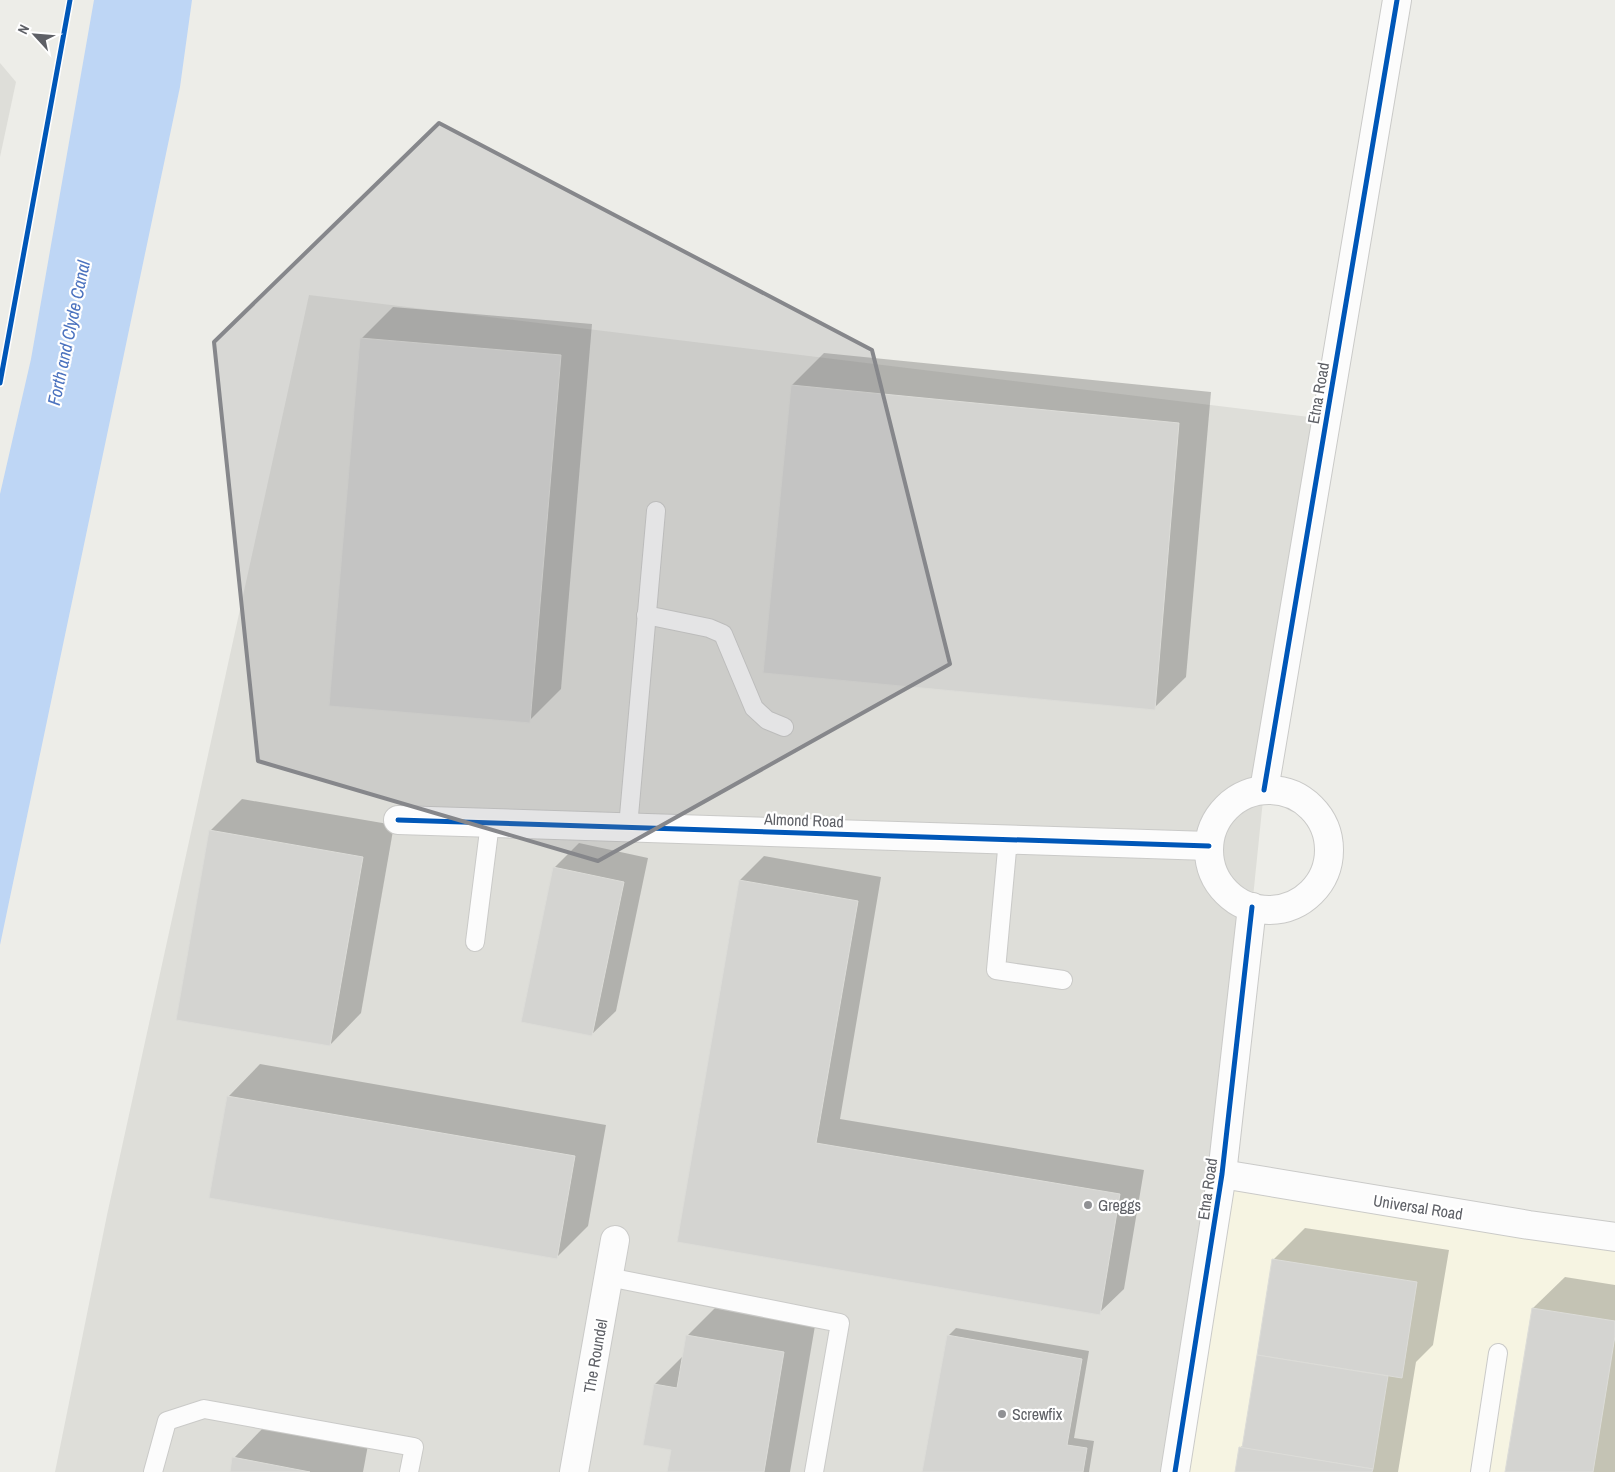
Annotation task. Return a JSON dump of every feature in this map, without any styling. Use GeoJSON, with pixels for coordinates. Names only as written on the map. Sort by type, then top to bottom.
{"type":"FeatureCollection","features":[{"type":"Feature","properties":{"kind":"street","name":"Etna Road"},"geometry":{"type":"LineString","coordinates":[[1264,790],[1397,0]]}},
{"type":"Feature","properties":{"kind":"street"},"geometry":{"type":"LineString","coordinates":[[1264,790],[1285,791],[1304,800],[1319,815],[1327,834],[1329,856],[1323,876],[1311,893],[1294,905],[1273,910],[1252,908],[1233,898],[1219,883],[1210,864],[1209,846],[1214,826],[1226,808],[1242,796],[1264,790]]}},
{"type":"Feature","properties":{"kind":"street","name":"Almond Road"},"geometry":{"type":"LineString","coordinates":[[398,820],[1209,846]]}},
{"type":"Feature","properties":{"kind":"street","name":"Etna Road"},"geometry":{"type":"LineString","coordinates":[[1175,1472],[1222,1174],[1252,908]]}},
{"type":"Feature","properties":{"kind":"street","name":"Universal Road"},"geometry":{"type":"LineString","coordinates":[[1222,1174],[1529,1225],[1615,1237]]}},
{"type":"Feature","properties":{"kind":"street","name":"The Roundel"},"geometry":{"type":"LineString","coordinates":[[574,1472],[615,1240]]}},
{"type":"Feature","properties":{"kind":"lane"},"geometry":{"type":"LineString","coordinates":[[628,827],[656,510]]}},
{"type":"Feature","properties":{"kind":"lane"},"geometry":{"type":"LineString","coordinates":[[646,615],[709,628],[723,634],[754,708],[767,720],[784,727]]}},
{"type":"Feature","properties":{"kind":"lane"},"geometry":{"type":"LineString","coordinates":[[475,942],[490,823]]}},
{"type":"Feature","properties":{"kind":"lane"},"geometry":{"type":"LineString","coordinates":[[1008,840],[996,970],[1063,980]]}},
{"type":"Feature","properties":{"kind":"lane"},"geometry":{"type":"LineString","coordinates":[[608,1277],[840,1323],[814,1472]]}},
{"type":"Feature","properties":{"kind":"lane"},"geometry":{"type":"LineString","coordinates":[[1480,1472],[1498,1353]]}},
{"type":"Feature","properties":{"kind":"lane"},"geometry":{"type":"LineString","coordinates":[[153,1472],[167,1421],[204,1409],[414,1447],[409,1472]]}},
{"type":"Feature","properties":{"kind":"highlighted area"},"geometry":{"type":"Polygon","coordinates":[[[439,123],[872,350],[950,664],[598,861],[258,761],[214,342],[439,123]]]}},
{"type":"Feature","properties":{"kind":"shaded area"},"geometry":{"type":"Polygon","coordinates":[[[0,63],[16,82],[0,157],[0,63]]]}},
{"type":"Feature","properties":{"kind":"shaded area"},"geometry":{"type":"Polygon","coordinates":[[[309,295],[1326,419],[1264,790],[1252,907],[1175,1472],[55,1472],[107,1215],[309,295]]]}},
{"type":"Feature","properties":{"kind":"shaded area"},"geometry":{"type":"Polygon","coordinates":[[[1222,1174],[1615,1237],[1615,1472],[1175,1472],[1222,1174]]]}},
{"type":"Feature","properties":{"kind":"water","name":"Forth and Clyde Canal"},"geometry":{"type":"Polygon","coordinates":[[[94,0],[192,0],[180,87],[0,945],[0,494],[31,359],[94,0]]]}},
{"type":"Feature","properties":{"kind":"building"},"geometry":{"type":"Polygon","coordinates":[[[360,338],[561,355],[530,723],[329,706],[360,338]]]}},
{"type":"Feature","properties":{"kind":"building"},"geometry":{"type":"Polygon","coordinates":[[[791,385],[1179,423],[1155,710],[763,673],[791,385]]]}},
{"type":"Feature","properties":{"kind":"building"},"geometry":{"type":"Polygon","coordinates":[[[209,830],[363,857],[330,1046],[176,1020],[209,830]]]}},
{"type":"Feature","properties":{"kind":"building"},"geometry":{"type":"Polygon","coordinates":[[[553,867],[624,882],[592,1036],[521,1022],[553,867]]]}},
{"type":"Feature","properties":{"kind":"building"},"geometry":{"type":"Polygon","coordinates":[[[739,880],[858,901],[816,1143],[1120,1194],[1100,1315],[677,1242],[739,880]]]}},
{"type":"Feature","properties":{"kind":"building"},"geometry":{"type":"Polygon","coordinates":[[[227,1096],[575,1156],[557,1259],[209,1198],[227,1096]]]}},
{"type":"Feature","properties":{"kind":"building"},"geometry":{"type":"Polygon","coordinates":[[[1272,1259],[1417,1282],[1402,1378],[1257,1355],[1272,1259]]]}},
{"type":"Feature","properties":{"kind":"building"},"geometry":{"type":"Polygon","coordinates":[[[1532,1308],[1615,1321],[1615,1336],[1593,1472],[1505,1472],[1532,1308]]]}},
{"type":"Feature","properties":{"kind":"building"},"geometry":{"type":"Polygon","coordinates":[[[686,1335],[784,1352],[764,1472],[667,1472],[671,1450],[643,1445],[654,1384],[677,1388],[686,1335]]]}},
{"type":"Feature","properties":{"kind":"building","name":"Screwfix"},"geometry":{"type":"Polygon","coordinates":[[[947,1335],[1082,1359],[1067,1445],[1087,1448],[1083,1472],[922,1472],[947,1335]]]}},
{"type":"Feature","properties":{"kind":"building"},"geometry":{"type":"Polygon","coordinates":[[[1257,1355],[1388,1376],[1373,1469],[1242,1448],[1257,1355]]]}},
{"type":"Feature","properties":{"kind":"building"},"geometry":{"type":"Polygon","coordinates":[[[1239,1447],[1373,1469],[1372,1472],[1235,1472],[1239,1447]]]}},
{"type":"Feature","properties":{"kind":"building"},"geometry":{"type":"Polygon","coordinates":[[[232,1457],[310,1472],[230,1472],[232,1457]]]}},
{"type":"Feature","properties":{"kind":"cycle path"},"geometry":{"type":"LineString","coordinates":[[0,383],[70,0]]}},
{"type":"Feature","properties":{"kind":"cycle path"},"geometry":{"type":"LineString","coordinates":[[1264,790],[1397,0]]}},
{"type":"Feature","properties":{"kind":"cycle path"},"geometry":{"type":"LineString","coordinates":[[398,820],[1209,846]]}},
{"type":"Feature","properties":{"kind":"cycle path"},"geometry":{"type":"LineString","coordinates":[[1175,1472],[1222,1174],[1252,907]]}},
{"type":"Feature","properties":{"kind":"place","name":"Greggs"},"geometry":{"type":"Point","coordinates":[1088,1205]}},
{"type":"Feature","properties":{"kind":"place","name":"Screwfix"},"geometry":{"type":"Point","coordinates":[1002,1414]}}]}
